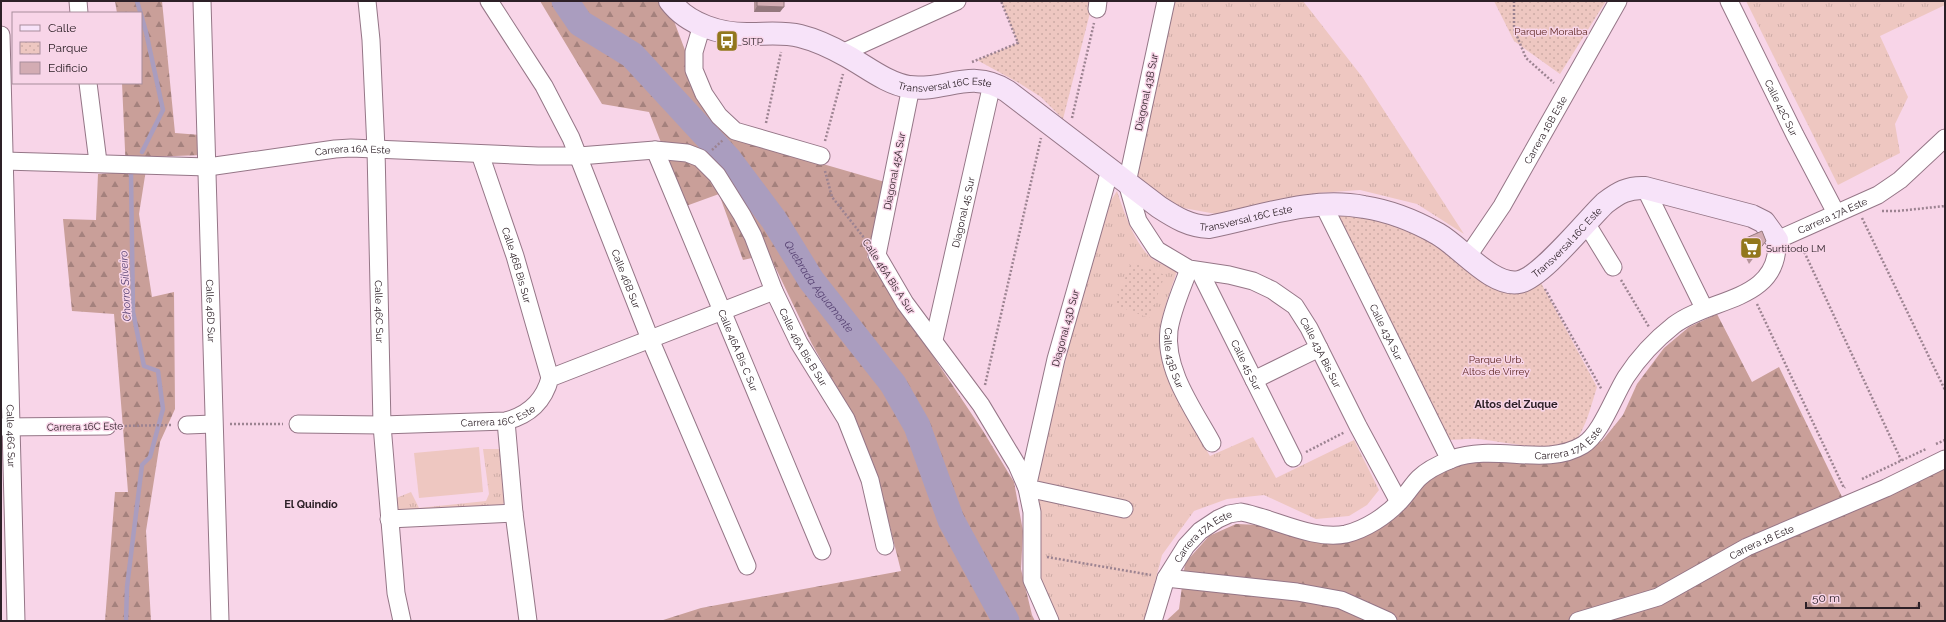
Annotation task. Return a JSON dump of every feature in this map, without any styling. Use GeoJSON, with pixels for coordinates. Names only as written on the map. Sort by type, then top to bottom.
{"type":"FeatureCollection","features":[{"type":"Feature","properties":{"kind":"street"},"geometry":{"type":"LineString","coordinates":[[78,1],[79,12]]}},
{"type":"Feature","properties":{"kind":"street","name":"Calle 46D Sur"},"geometry":{"type":"LineString","coordinates":[[202,1],[208,167],[213,424],[220,621]]}},
{"type":"Feature","properties":{"kind":"street","name":"Calle 46C Sur"},"geometry":{"type":"LineString","coordinates":[[368,1],[376,149],[382,425],[396,593],[402,621]]}},
{"type":"Feature","properties":{"kind":"street","name":"Calle 46B Sur"},"geometry":{"type":"LineString","coordinates":[[489,1],[554,102],[579,156],[650,339],[747,566]]}},
{"type":"Feature","properties":{"kind":"street"},"geometry":{"type":"LineString","coordinates":[[670,1],[681,13],[702,25],[694,52],[694,70],[704,94],[719,116],[735,131],[821,156]]}},
{"type":"Feature","properties":{"kind":"street"},"geometry":{"type":"LineString","coordinates":[[845,55],[957,1]]}},
{"type":"Feature","properties":{"kind":"street","name":"Diagonal 43B Sur"},"geometry":{"type":"LineString","coordinates":[[1118,176],[1166,1]]}},
{"type":"Feature","properties":{"kind":"street","name":"Carrera 16B Este"},"geometry":{"type":"LineString","coordinates":[[1468,256],[1502,206],[1565,92],[1618,1]]}},
{"type":"Feature","properties":{"kind":"street","name":"Calle 42C Sur"},"geometry":{"type":"LineString","coordinates":[[1729,1],[1795,135],[1836,213]]}},
{"type":"Feature","properties":{"kind":"street","name":"Transversal 16C Este"},"geometry":{"type":"LineString","coordinates":[[702,25],[723,32],[738,34],[785,34],[800,36],[845,55],[896,84],[910,87],[975,80],[992,84],[1006,91],[1159,207],[1183,222],[1195,226],[1209,227],[1300,206],[1323,204],[1364,207],[1397,215],[1418,223],[1439,234],[1468,256],[1487,273],[1506,282],[1519,282],[1536,274],[1605,203],[1617,194],[1628,189],[1645,188],[1752,216],[1786,236]]}},
{"type":"Feature","properties":{"kind":"street","name":"Calle 46G Sur"},"geometry":{"type":"LineString","coordinates":[[1,35],[4,161],[6,427],[16,621]]}},
{"type":"Feature","properties":{"kind":"street"},"geometry":{"type":"LineString","coordinates":[[88,84],[98,162]]}},
{"type":"Feature","properties":{"kind":"street","name":"Diagonal 45 Sur"},"geometry":{"type":"LineString","coordinates":[[934,340],[992,84]]}},
{"type":"Feature","properties":{"kind":"street","name":"Diagonal 45A Sur"},"geometry":{"type":"LineString","coordinates":[[877,255],[910,87]]}},
{"type":"Feature","properties":{"kind":"street","name":"Carrera 17A Este"},"geometry":{"type":"LineString","coordinates":[[1153,621],[1166,578],[1186,546],[1200,531],[1229,514],[1241,512],[1323,534],[1343,534],[1358,531],[1377,521],[1399,502],[1420,477],[1450,460],[1469,453],[1495,452],[1548,455],[1566,453],[1585,444],[1597,432],[1626,376],[1656,340],[1676,324],[1704,308],[1738,297],[1750,291],[1772,270],[1777,251],[1786,236],[1878,195],[1900,180],[1945,138]]}},
{"type":"Feature","properties":{"kind":"street","name":"Carrera 16A Este"},"geometry":{"type":"LineString","coordinates":[[4,161],[98,162],[208,167],[335,149],[579,156],[655,150],[706,154]]}},
{"type":"Feature","properties":{"kind":"street","name":"Calle 46A Bis C Sur"},"geometry":{"type":"LineString","coordinates":[[655,150],[822,552]]}},
{"type":"Feature","properties":{"kind":"street","name":"Calle 46B Bis Sur"},"geometry":{"type":"LineString","coordinates":[[480,154],[515,256],[550,378]]}},
{"type":"Feature","properties":{"kind":"street","name":"Calle 46A Bis B Sur"},"geometry":{"type":"LineString","coordinates":[[706,154],[753,236],[774,291],[798,344],[846,419],[856,439],[870,480],[885,546]]}},
{"type":"Feature","properties":{"kind":"street"},"geometry":{"type":"LineString","coordinates":[[1118,176],[1138,221],[1147,237],[1157,250],[1194,270]]}},
{"type":"Feature","properties":{"kind":"street","name":"Diagonal 43D Sur"},"geometry":{"type":"LineString","coordinates":[[1027,488],[1056,359],[1118,176]]}},
{"type":"Feature","properties":{"kind":"street"},"geometry":{"type":"LineString","coordinates":[[1645,188],[1704,308]]}},
{"type":"Feature","properties":{"kind":"street","name":"Calle 43A Sur"},"geometry":{"type":"LineString","coordinates":[[1323,204],[1450,460]]}},
{"type":"Feature","properties":{"kind":"street"},"geometry":{"type":"LineString","coordinates":[[1586,223],[1613,268]]}},
{"type":"Feature","properties":{"kind":"street","name":"Calle 46A Bis A Sur"},"geometry":{"type":"LineString","coordinates":[[877,255],[905,303],[981,405],[1017,464],[1027,488],[1032,512],[1032,580],[1050,621]]}},
{"type":"Feature","properties":{"kind":"street","name":"Calle 43A Bis Sur"},"geometry":{"type":"LineString","coordinates":[[1194,270],[1229,275],[1253,282],[1272,290],[1295,306],[1319,348],[1358,426],[1399,502]]}},
{"type":"Feature","properties":{"kind":"street","name":"Calle 45 Sur"},"geometry":{"type":"LineString","coordinates":[[1194,270],[1254,380],[1293,458]]}},
{"type":"Feature","properties":{"kind":"street","name":"Calle 43B Sur"},"geometry":{"type":"LineString","coordinates":[[1194,270],[1170,329],[1168,347],[1180,383],[1212,443]]}},
{"type":"Feature","properties":{"kind":"street"},"geometry":{"type":"LineString","coordinates":[[550,378],[774,291]]}},
{"type":"Feature","properties":{"kind":"street"},"geometry":{"type":"LineString","coordinates":[[1254,380],[1319,348]]}},
{"type":"Feature","properties":{"kind":"street","name":"Carrera 16C Este"},"geometry":{"type":"LineString","coordinates":[[298,424],[382,425],[506,421],[524,414],[531,409],[543,395],[550,378]]}},
{"type":"Feature","properties":{"kind":"street"},"geometry":{"type":"LineString","coordinates":[[506,421],[514,513],[528,621]]}},
{"type":"Feature","properties":{"kind":"street"},"geometry":{"type":"LineString","coordinates":[[186,424],[213,424]]}},
{"type":"Feature","properties":{"kind":"street","name":"Carrera 16C Este"},"geometry":{"type":"LineString","coordinates":[[6,427],[107,426]]}},
{"type":"Feature","properties":{"kind":"street","name":"Carrera 18 Este"},"geometry":{"type":"LineString","coordinates":[[1578,621],[1658,597],[1747,547],[1908,477],[1945,459]]}},
{"type":"Feature","properties":{"kind":"street"},"geometry":{"type":"LineString","coordinates":[[1027,488],[1124,509]]}},
{"type":"Feature","properties":{"kind":"street"},"geometry":{"type":"LineString","coordinates":[[389,519],[514,513]]}},
{"type":"Feature","properties":{"kind":"street"},"geometry":{"type":"LineString","coordinates":[[1166,578],[1297,592],[1341,600],[1388,621]]}},
{"type":"Feature","properties":{"kind":"path"},"geometry":{"type":"LineString","coordinates":[[1001,1],[1018,43]]}},
{"type":"Feature","properties":{"kind":"path"},"geometry":{"type":"LineString","coordinates":[[1514,1],[1514,28],[1526,58],[1565,92]]}},
{"type":"Feature","properties":{"kind":"path"},"geometry":{"type":"LineString","coordinates":[[1068,138],[1098,5]]}},
{"type":"Feature","properties":{"kind":"path"},"geometry":{"type":"LineString","coordinates":[[762,139],[785,34]]}},
{"type":"Feature","properties":{"kind":"path"},"geometry":{"type":"LineString","coordinates":[[821,156],[845,55]]}},
{"type":"Feature","properties":{"kind":"path"},"geometry":{"type":"LineString","coordinates":[[981,405],[1045,121]]}},
{"type":"Feature","properties":{"kind":"path"},"geometry":{"type":"LineString","coordinates":[[706,154],[722,141]]}},
{"type":"Feature","properties":{"kind":"path","name":"Calle 46A Bis A Sur"},"geometry":{"type":"LineString","coordinates":[[821,156],[832,196],[877,255]]}},
{"type":"Feature","properties":{"kind":"path"},"geometry":{"type":"LineString","coordinates":[[1875,211],[1898,211],[1945,206]]}},
{"type":"Feature","properties":{"kind":"path"},"geometry":{"type":"LineString","coordinates":[[1836,213],[1859,211],[1945,390]]}},
{"type":"Feature","properties":{"kind":"path"},"geometry":{"type":"LineString","coordinates":[[1786,236],[1908,477]]}},
{"type":"Feature","properties":{"kind":"path"},"geometry":{"type":"LineString","coordinates":[[1613,268],[1656,340]]}},
{"type":"Feature","properties":{"kind":"path"},"geometry":{"type":"LineString","coordinates":[[1536,274],[1610,405]]}},
{"type":"Feature","properties":{"kind":"path"},"geometry":{"type":"LineString","coordinates":[[1750,291],[1844,488],[1851,484]]}},
{"type":"Feature","properties":{"kind":"path"},"geometry":{"type":"LineString","coordinates":[[213,424],[298,424]]}},
{"type":"Feature","properties":{"kind":"path","name":"Carrera 16C Este"},"geometry":{"type":"LineString","coordinates":[[107,426],[169,425]]}},
{"type":"Feature","properties":{"kind":"path"},"geometry":{"type":"LineString","coordinates":[[1293,458],[1358,426]]}},
{"type":"Feature","properties":{"kind":"path"},"geometry":{"type":"LineString","coordinates":[[1858,481],[1945,440]]}},
{"type":"Feature","properties":{"kind":"path"},"geometry":{"type":"LineString","coordinates":[[1033,554],[1166,578]]}},
{"type":"Feature","properties":{"kind":"green space"},"geometry":{"type":"Polygon","coordinates":[[[115,1],[162,1],[175,133],[201,135],[202,155],[148,157],[139,214],[152,297],[174,292],[175,409],[160,442],[146,531],[151,621],[105,621],[115,492],[128,492],[114,314],[72,311],[63,219],[96,220],[98,174],[126,172],[122,84],[142,84],[142,12],[117,12],[115,1]]]}},
{"type":"Feature","properties":{"kind":"green space"},"geometry":{"type":"Polygon","coordinates":[[[540,1],[661,1],[674,21],[714,127],[816,162],[885,182],[867,257],[983,431],[1014,482],[1023,531],[1021,569],[1032,615],[1035,621],[660,621],[701,608],[901,571],[880,487],[857,424],[812,344],[769,254],[743,260],[719,194],[686,206],[649,112],[602,104],[540,1]]]}},
{"type":"Feature","properties":{"kind":"green space"},"geometry":{"type":"Polygon","coordinates":[[[1001,1],[1093,1],[1063,119],[1041,97],[977,60],[1018,43],[1001,1]]]}},
{"type":"Feature","properties":{"kind":"green space"},"geometry":{"type":"Polygon","coordinates":[[[1174,1],[1303,1],[1363,78],[1464,234],[1417,204],[1360,190],[1317,193],[1216,214],[1178,207],[1133,176],[1174,1]]]}},
{"type":"Feature","properties":{"kind":"green space","name":"Parque Moralba"},"geometry":{"type":"Polygon","coordinates":[[[1494,1],[1606,1],[1560,74],[1514,41],[1494,1]]]}},
{"type":"Feature","properties":{"kind":"green space"},"geometry":{"type":"Polygon","coordinates":[[[1746,1],[1945,1],[1945,5],[1880,36],[1908,97],[1895,124],[1900,153],[1838,185],[1746,1]]]}},
{"type":"Feature","properties":{"kind":"green space"},"geometry":{"type":"Polygon","coordinates":[[[1117,191],[1131,228],[1147,254],[1154,260],[1177,271],[1166,304],[1160,329],[1161,352],[1170,384],[1177,399],[1210,456],[1253,437],[1276,478],[1354,440],[1379,490],[1367,505],[1349,516],[1316,519],[1264,495],[1227,499],[1194,511],[1162,555],[1145,621],[1056,621],[1038,577],[1036,481],[1101,216],[1117,191]]]}},
{"type":"Feature","properties":{"kind":"green space","name":"Parque Urb. Altos de Virrey"},"geometry":{"type":"Polygon","coordinates":[[[1335,214],[1397,223],[1452,252],[1540,281],[1597,387],[1585,425],[1573,443],[1554,448],[1477,439],[1449,440],[1335,214]]]}},
{"type":"Feature","properties":{"kind":"green space"},"geometry":{"type":"Polygon","coordinates":[[[1131,262],[1165,275],[1149,318],[1115,305],[1131,262]]]}},
{"type":"Feature","properties":{"kind":"green space"},"geometry":{"type":"Polygon","coordinates":[[[1717,314],[1752,382],[1779,367],[1843,499],[1945,453],[1945,621],[1166,621],[1179,609],[1185,563],[1209,536],[1236,524],[1261,525],[1353,537],[1435,471],[1470,458],[1523,464],[1568,458],[1602,441],[1623,415],[1637,384],[1664,348],[1689,327],[1717,314]]]}},
{"type":"Feature","properties":{"kind":"green space"},"geometry":{"type":"Polygon","coordinates":[[[479,447],[483,492],[419,498],[414,453],[479,447]]]}},
{"type":"Feature","properties":{"kind":"green space"},"geometry":{"type":"Polygon","coordinates":[[[483,449],[501,449],[505,502],[501,506],[401,511],[395,507],[394,499],[411,492],[419,508],[486,501],[489,494],[483,449]]]}},
{"type":"Feature","properties":{"kind":"building"},"geometry":{"type":"Polygon","coordinates":[[[757,1],[784,1],[784,7],[757,6],[757,1]]]}},
{"type":"Feature","properties":{"kind":"building"},"geometry":{"type":"Polygon","coordinates":[[[1762,231],[1766,241],[1754,256],[1746,238],[1762,231]]]}},
{"type":"Feature","properties":{"kind":"waterway","name":"Chorro Silveiro"},"geometry":{"type":"LineString","coordinates":[[137,1],[140,12]]}},
{"type":"Feature","properties":{"kind":"waterway","name":"Quebrada Aguamonte"},"geometry":{"type":"LineString","coordinates":[[565,1],[580,23],[632,55],[729,160],[774,220],[811,280],[893,384],[917,426],[951,520],[1006,621]]}},
{"type":"Feature","properties":{"kind":"waterway","name":"Chorro Silveiro"},"geometry":{"type":"LineString","coordinates":[[142,18],[163,110],[142,152]]}},
{"type":"Feature","properties":{"kind":"waterway","name":"Chorro Silveiro"},"geometry":{"type":"LineString","coordinates":[[126,621],[127,587],[142,465],[150,457],[163,409],[158,371],[144,366],[133,312],[131,173]]}},
{"type":"Feature","properties":{"kind":"place","name":"SITP"},"geometry":{"type":"Point","coordinates":[727,41]}},
{"type":"Feature","properties":{"kind":"place","name":"Surtitodo LM"},"geometry":{"type":"Point","coordinates":[1751,248]}},
{"type":"Feature","properties":{"kind":"district","name":"Altos del Zuque"},"geometry":{"type":"Point","coordinates":[1516,404]}},
{"type":"Feature","properties":{"kind":"district","name":"El Quindío"},"geometry":{"type":"Point","coordinates":[311,504]}}]}
